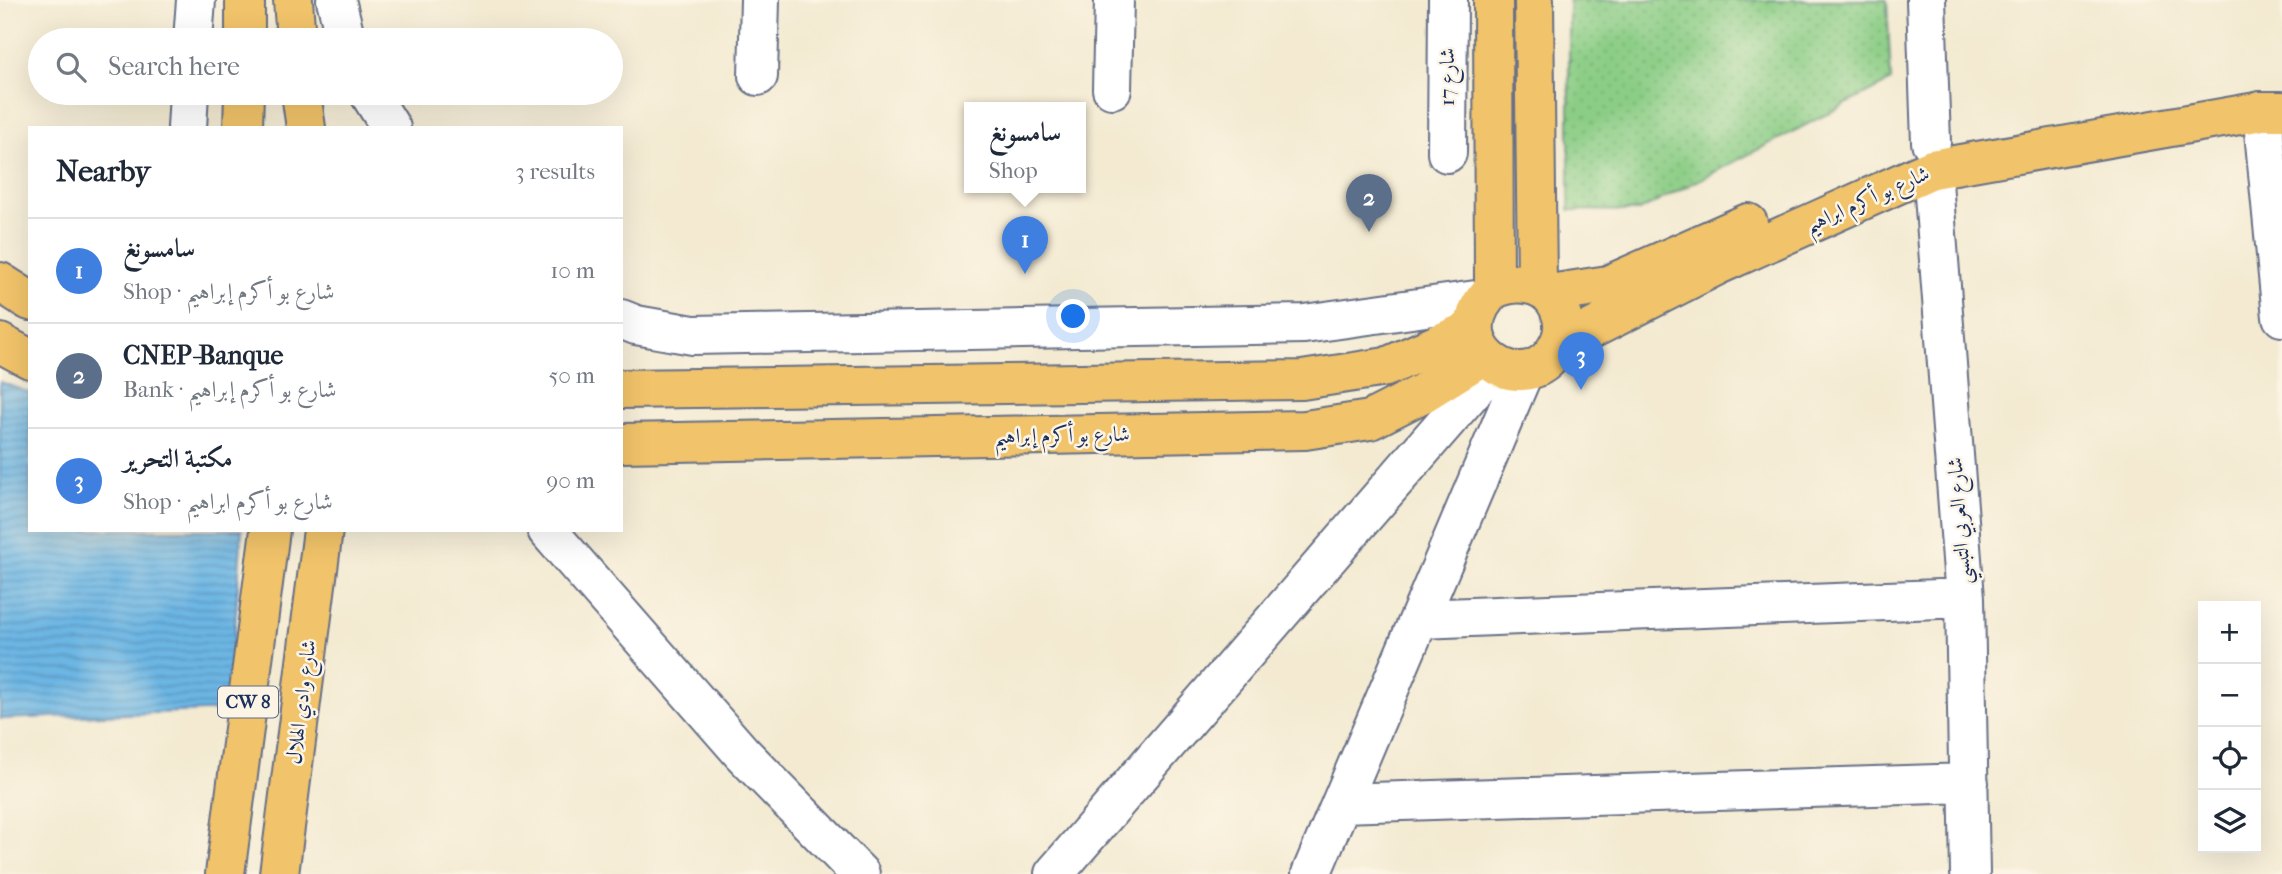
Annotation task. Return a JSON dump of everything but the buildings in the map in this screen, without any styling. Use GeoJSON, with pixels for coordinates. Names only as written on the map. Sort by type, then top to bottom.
{"type":"FeatureCollection","features":[{"type":"Feature","properties":{"kind":"main road"},"geometry":{"type":"LineString","coordinates":[[245,0],[245,28]]}},
{"type":"Feature","properties":{"kind":"main road"},"geometry":{"type":"LineString","coordinates":[[293,0],[295,28]]}},
{"type":"Feature","properties":{"kind":"main road"},"geometry":{"type":"LineString","coordinates":[[623,389],[1302,380],[1386,367],[1492,334],[1493,0]]}},
{"type":"Feature","properties":{"kind":"main road"},"geometry":{"type":"LineString","coordinates":[[1534,0],[1543,290],[1562,319],[1558,346]]}},
{"type":"Feature","properties":{"kind":"main road","name":"شارع بو أكرم ابراهيم"},"geometry":{"type":"LineString","coordinates":[[1932,155],[1558,346],[1544,362],[1492,334],[1523,282],[1543,290],[1608,285],[1932,155],[2275,103]]}},
{"type":"Feature","properties":{"kind":"main road"},"geometry":{"type":"LineString","coordinates":[[243,126],[244,105]]}},
{"type":"Feature","properties":{"kind":"main road"},"geometry":{"type":"LineString","coordinates":[[303,105],[306,126]]}},
{"type":"Feature","properties":{"kind":"main road"},"geometry":{"type":"LineString","coordinates":[[0,282],[28,300]]}},
{"type":"Feature","properties":{"kind":"main road","name":"شارع بو أكرم إبراهيم"},"geometry":{"type":"LineString","coordinates":[[623,443],[1306,430],[1370,420],[1423,393],[1492,334]]}},
{"type":"Feature","properties":{"kind":"main road"},"geometry":{"type":"LineString","coordinates":[[0,343],[28,358]]}},
{"type":"Feature","properties":{"kind":"main road","name":"CW 8"},"geometry":{"type":"LineString","coordinates":[[225,874],[270,532]]}},
{"type":"Feature","properties":{"kind":"main road","name":"شارع وادي الهلال"},"geometry":{"type":"LineString","coordinates":[[279,874],[323,532]]}},
{"type":"Feature","properties":{"kind":"street"},"geometry":{"type":"LineString","coordinates":[[194,28],[196,0]]}},
{"type":"Feature","properties":{"kind":"street"},"geometry":{"type":"LineString","coordinates":[[336,0],[342,28]]}},
{"type":"Feature","properties":{"kind":"street"},"geometry":{"type":"LineString","coordinates":[[758,75],[760,0]]}},
{"type":"Feature","properties":{"kind":"street"},"geometry":{"type":"LineString","coordinates":[[1112,89],[1114,0]]}},
{"type":"Feature","properties":{"kind":"street","name":"شارع 17"},"geometry":{"type":"LineString","coordinates":[[1447,153],[1448,0]]}},
{"type":"Feature","properties":{"kind":"street","name":"شارع العربي التبسي"},"geometry":{"type":"LineString","coordinates":[[1926,0],[1932,155],[1965,598],[1970,874]]}},
{"type":"Feature","properties":{"kind":"street"},"geometry":{"type":"LineString","coordinates":[[2275,103],[2282,317]]}},
{"type":"Feature","properties":{"kind":"street"},"geometry":{"type":"LineString","coordinates":[[187,126],[188,105]]}},
{"type":"Feature","properties":{"kind":"street"},"geometry":{"type":"LineString","coordinates":[[377,105],[390,126]]}},
{"type":"Feature","properties":{"kind":"street"},"geometry":{"type":"LineString","coordinates":[[623,320],[636,325],[693,335],[1304,324],[1492,334]]}},
{"type":"Feature","properties":{"kind":"street"},"geometry":{"type":"LineString","coordinates":[[1311,874],[1420,619],[1492,334]]}},
{"type":"Feature","properties":{"kind":"street"},"geometry":{"type":"LineString","coordinates":[[1054,874],[1492,334]]}},
{"type":"Feature","properties":{"kind":"street"},"geometry":{"type":"LineString","coordinates":[[549,532],[742,752],[860,874]]}},
{"type":"Feature","properties":{"kind":"street"},"geometry":{"type":"LineString","coordinates":[[1420,619],[1965,598]]}},
{"type":"Feature","properties":{"kind":"street"},"geometry":{"type":"LineString","coordinates":[[1341,803],[1969,783]]}},
{"type":"Feature","properties":{"kind":"green space"},"geometry":{"type":"Polygon","coordinates":[[[1569,0],[1887,0],[1891,81],[1639,211],[1569,210],[1569,0]]]}},
{"type":"Feature","properties":{"kind":"water"},"geometry":{"type":"Polygon","coordinates":[[[0,382],[28,392],[28,532],[242,532],[229,710],[0,719],[0,382]]]}},
{"type":"Feature","properties":{"kind":"place","name":"CNEP-Banque"},"geometry":{"type":"Point","coordinates":[1369,232]}},
{"type":"Feature","properties":{"kind":"place","name":"سامسونغ"},"geometry":{"type":"Point","coordinates":[1025,274]}},
{"type":"Feature","properties":{"kind":"place","name":"مكتبة التحرير"},"geometry":{"type":"Point","coordinates":[1581,390]}}]}
